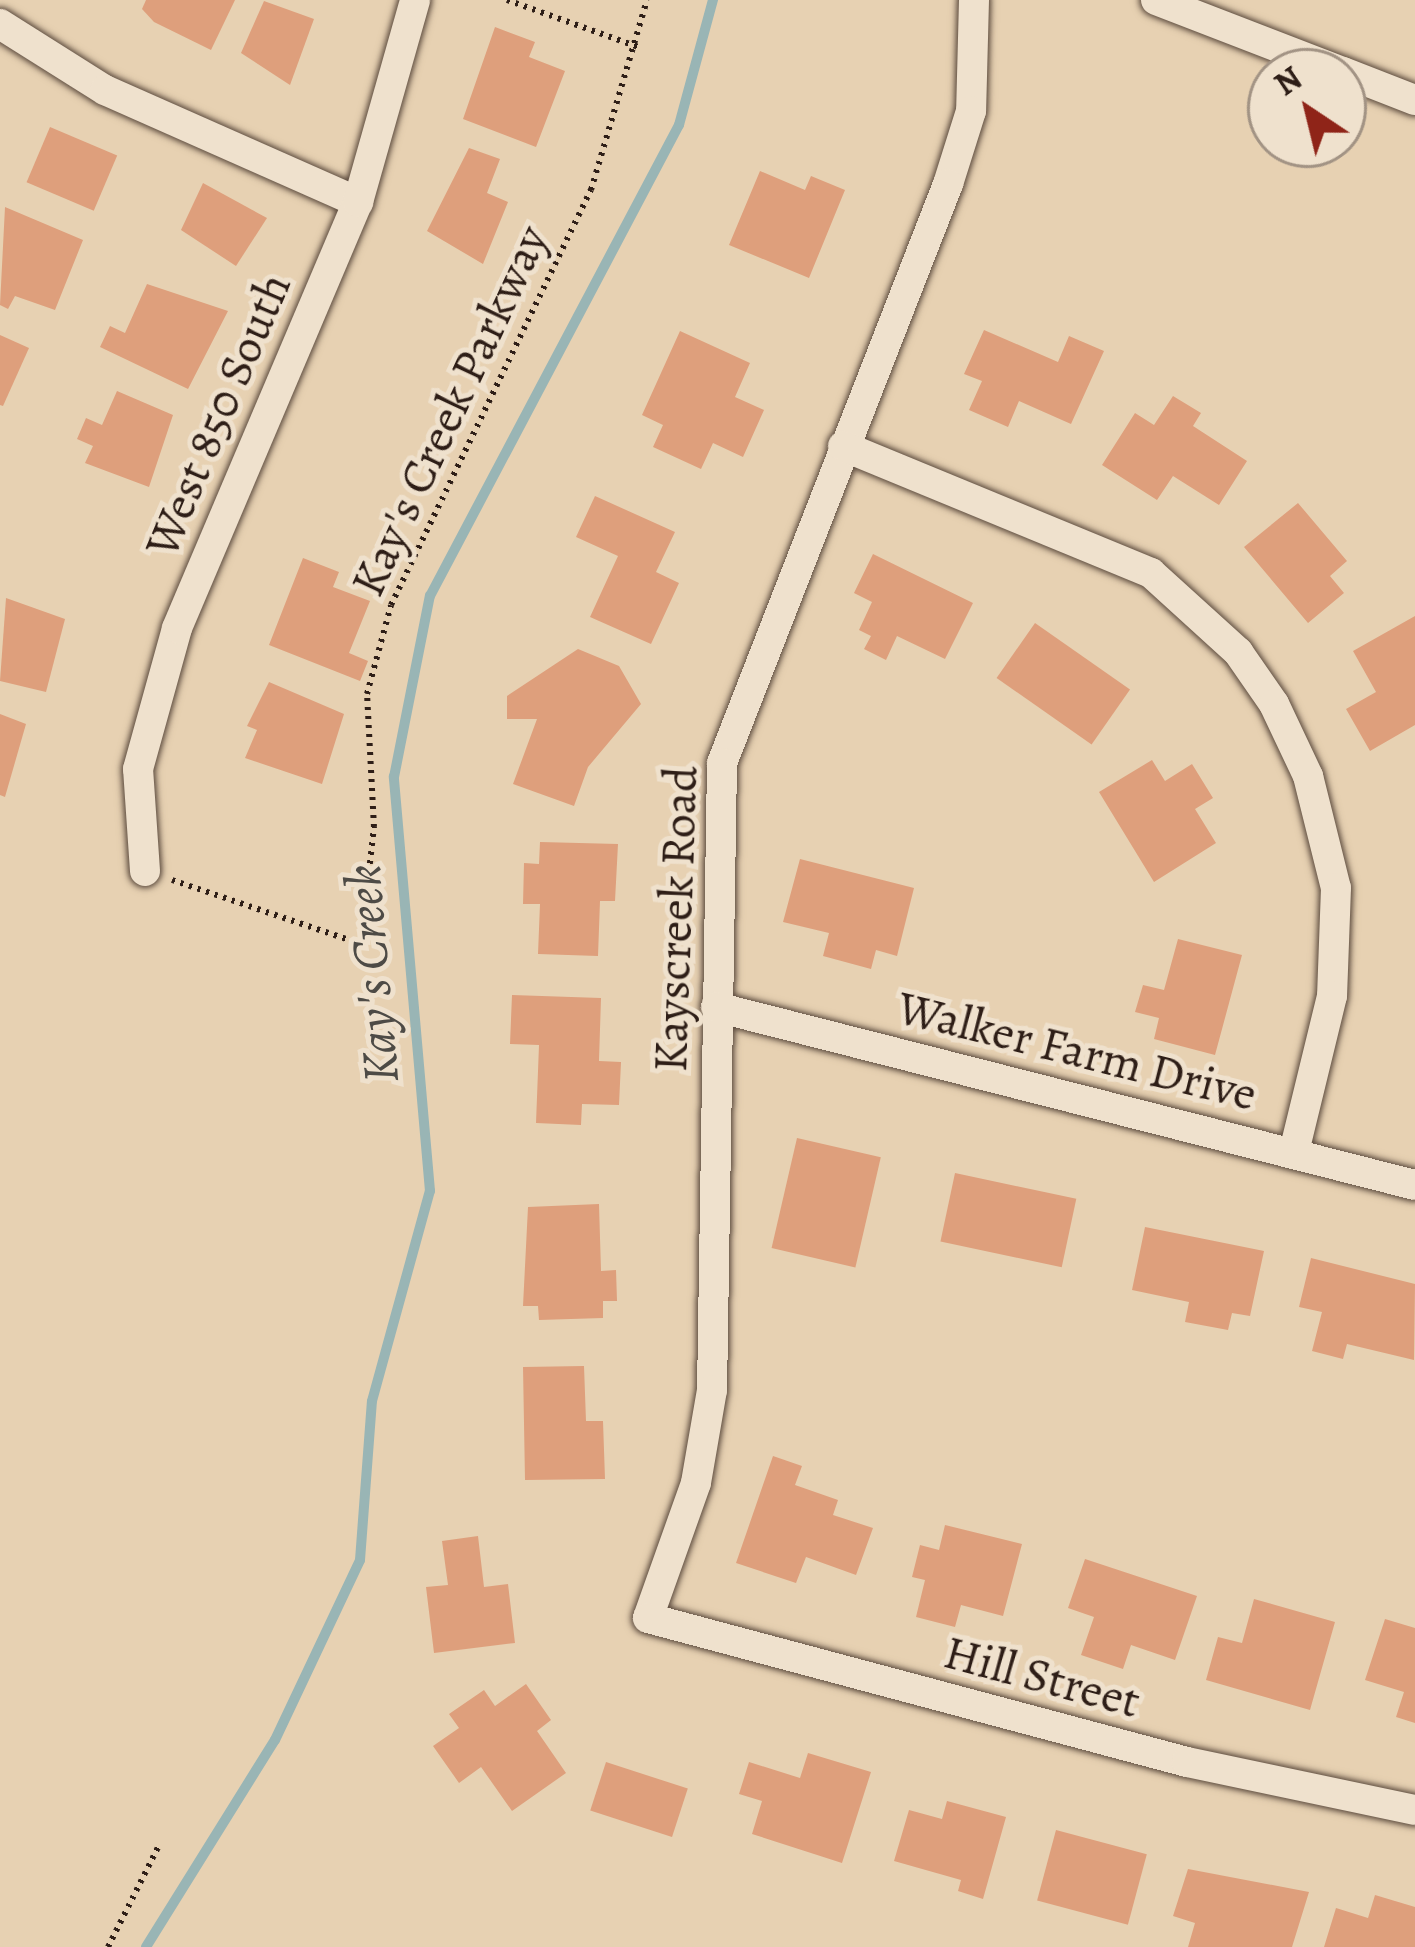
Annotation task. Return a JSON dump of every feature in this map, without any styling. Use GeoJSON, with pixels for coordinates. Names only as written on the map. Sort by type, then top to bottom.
{"type":"FeatureCollection","features":[{"type":"Feature","properties":{"kind":"street","name":"West 850 South"},"geometry":{"type":"LineString","coordinates":[[146,871],[138,769],[178,628],[358,202],[415,0]]}},
{"type":"Feature","properties":{"kind":"street","name":"Kayscreek Road"},"geometry":{"type":"LineString","coordinates":[[648,1618],[696,1483],[712,1390],[722,763],[948,184],[971,111],[974,0]]}},
{"type":"Feature","properties":{"kind":"street"},"geometry":{"type":"LineString","coordinates":[[1156,0],[1281,48]]}},
{"type":"Feature","properties":{"kind":"street"},"geometry":{"type":"LineString","coordinates":[[4,33],[105,90],[358,202]]}},
{"type":"Feature","properties":{"kind":"street"},"geometry":{"type":"LineString","coordinates":[[1367,81],[1415,100]]}},
{"type":"Feature","properties":{"kind":"street"},"geometry":{"type":"LineString","coordinates":[[843,446],[1151,573],[1238,652],[1274,704],[1308,776],[1336,888],[1332,996],[1294,1152]]}},
{"type":"Feature","properties":{"kind":"street","name":"Walker Farm Drive"},"geometry":{"type":"LineString","coordinates":[[716,1007],[1415,1185]]}},
{"type":"Feature","properties":{"kind":"street","name":"Hill Street"},"geometry":{"type":"LineString","coordinates":[[648,1618],[1187,1762],[1415,1810]]}},
{"type":"Feature","properties":{"kind":"path"},"geometry":{"type":"LineString","coordinates":[[507,0],[638,47]]}},
{"type":"Feature","properties":{"kind":"path","name":"Kay's Creek Parkway"},"geometry":{"type":"LineString","coordinates":[[146,871],[361,944],[374,827],[368,694],[391,605],[592,190],[638,47],[647,0]]}},
{"type":"Feature","properties":{"kind":"path"},"geometry":{"type":"LineString","coordinates":[[108,1947],[159,1845]]}},
{"type":"Feature","properties":{"kind":"building"},"geometry":{"type":"Polygon","coordinates":[[[146,0],[235,0],[211,50],[154,22],[142,9],[146,0]]]}},
{"type":"Feature","properties":{"kind":"building"},"geometry":{"type":"Polygon","coordinates":[[[264,1],[314,19],[290,85],[241,53],[264,1]]]}},
{"type":"Feature","properties":{"kind":"building"},"geometry":{"type":"Polygon","coordinates":[[[495,27],[535,42],[529,57],[565,71],[536,147],[463,119],[495,27]]]}},
{"type":"Feature","properties":{"kind":"building"},"geometry":{"type":"Polygon","coordinates":[[[50,127],[117,156],[94,211],[27,182],[50,127]]]}},
{"type":"Feature","properties":{"kind":"building"},"geometry":{"type":"Polygon","coordinates":[[[469,148],[500,159],[487,193],[508,202],[483,264],[427,231],[469,148]]]}},
{"type":"Feature","properties":{"kind":"building"},"geometry":{"type":"Polygon","coordinates":[[[760,171],[805,190],[811,176],[845,190],[809,278],[729,245],[760,171]]]}},
{"type":"Feature","properties":{"kind":"building"},"geometry":{"type":"Polygon","coordinates":[[[203,183],[267,218],[236,266],[181,230],[203,183]]]}},
{"type":"Feature","properties":{"kind":"building"},"geometry":{"type":"Polygon","coordinates":[[[5,207],[83,240],[55,310],[15,296],[8,309],[0,305],[5,207]]]}},
{"type":"Feature","properties":{"kind":"building"},"geometry":{"type":"Polygon","coordinates":[[[147,284],[228,311],[188,389],[100,347],[110,326],[125,333],[147,284]]]}},
{"type":"Feature","properties":{"kind":"building"},"geometry":{"type":"Polygon","coordinates":[[[984,330],[1058,362],[1069,336],[1104,351],[1071,424],[1019,401],[1008,427],[969,410],[982,381],[964,374],[984,330]]]}},
{"type":"Feature","properties":{"kind":"building"},"geometry":{"type":"Polygon","coordinates":[[[680,331],[750,363],[735,397],[764,410],[743,457],[713,443],[701,469],[653,447],[663,425],[642,415],[680,331]]]}},
{"type":"Feature","properties":{"kind":"building"},"geometry":{"type":"Polygon","coordinates":[[[0,335],[29,348],[3,406],[0,405],[0,335]]]}},
{"type":"Feature","properties":{"kind":"building"},"geometry":{"type":"Polygon","coordinates":[[[117,391],[173,415],[149,487],[85,463],[93,446],[77,439],[86,418],[102,425],[117,391]]]}},
{"type":"Feature","properties":{"kind":"building"},"geometry":{"type":"Polygon","coordinates":[[[1173,396],[1201,413],[1193,426],[1247,461],[1219,505],[1173,476],[1157,500],[1102,465],[1135,413],[1154,425],[1173,396]]]}},
{"type":"Feature","properties":{"kind":"building"},"geometry":{"type":"Polygon","coordinates":[[[595,496],[675,532],[656,572],[679,583],[651,644],[590,617],[618,556],[576,537],[595,496]]]}},
{"type":"Feature","properties":{"kind":"building"},"geometry":{"type":"Polygon","coordinates":[[[1298,503],[1347,561],[1330,576],[1344,593],[1308,623],[1244,547],[1298,503]]]}},
{"type":"Feature","properties":{"kind":"building"},"geometry":{"type":"Polygon","coordinates":[[[873,554],[973,603],[945,659],[897,636],[886,660],[864,649],[871,636],[859,630],[872,602],[854,593],[873,554]]]}},
{"type":"Feature","properties":{"kind":"building"},"geometry":{"type":"Polygon","coordinates":[[[303,558],[339,572],[333,587],[370,601],[349,653],[368,661],[360,681],[269,645],[303,558]]]}},
{"type":"Feature","properties":{"kind":"building"},"geometry":{"type":"Polygon","coordinates":[[[6,598],[65,619],[46,692],[0,681],[6,598]]]}},
{"type":"Feature","properties":{"kind":"building"},"geometry":{"type":"Polygon","coordinates":[[[1415,616],[1415,725],[1370,751],[1346,709],[1376,692],[1353,651],[1415,616]]]}},
{"type":"Feature","properties":{"kind":"building"},"geometry":{"type":"Polygon","coordinates":[[[1035,623],[1130,690],[1092,744],[997,678],[1035,623]]]}},
{"type":"Feature","properties":{"kind":"building"},"geometry":{"type":"Polygon","coordinates":[[[578,649],[619,666],[641,704],[588,767],[574,806],[513,784],[537,719],[507,719],[507,696],[578,649]]]}},
{"type":"Feature","properties":{"kind":"building"},"geometry":{"type":"Polygon","coordinates":[[[269,682],[344,714],[322,784],[245,758],[257,730],[247,726],[269,682]]]}},
{"type":"Feature","properties":{"kind":"building"},"geometry":{"type":"Polygon","coordinates":[[[0,714],[26,724],[5,797],[0,795],[0,714]]]}},
{"type":"Feature","properties":{"kind":"building"},"geometry":{"type":"Polygon","coordinates":[[[1152,760],[1165,781],[1192,764],[1213,798],[1195,809],[1216,843],[1154,882],[1099,792],[1152,760]]]}},
{"type":"Feature","properties":{"kind":"building"},"geometry":{"type":"Polygon","coordinates":[[[540,842],[618,844],[615,901],[600,901],[598,956],[538,954],[540,904],[523,904],[524,863],[539,864],[540,842]]]}},
{"type":"Feature","properties":{"kind":"building"},"geometry":{"type":"Polygon","coordinates":[[[800,859],[914,888],[897,956],[876,950],[871,969],[823,956],[829,933],[783,922],[800,859]]]}},
{"type":"Feature","properties":{"kind":"building"},"geometry":{"type":"Polygon","coordinates":[[[1178,939],[1242,955],[1215,1055],[1154,1039],[1159,1018],[1135,1012],[1143,985],[1164,990],[1178,939]]]}},
{"type":"Feature","properties":{"kind":"building"},"geometry":{"type":"Polygon","coordinates":[[[512,995],[601,998],[599,1061],[621,1062],[619,1105],[582,1104],[581,1125],[536,1123],[539,1045],[510,1044],[512,995]]]}},
{"type":"Feature","properties":{"kind":"building"},"geometry":{"type":"Polygon","coordinates":[[[797,1138],[881,1157],[855,1267],[772,1248],[797,1138]]]}},
{"type":"Feature","properties":{"kind":"building"},"geometry":{"type":"Polygon","coordinates":[[[955,1173],[1076,1199],[1062,1267],[940,1241],[955,1173]]]}},
{"type":"Feature","properties":{"kind":"building"},"geometry":{"type":"Polygon","coordinates":[[[599,1204],[601,1271],[616,1270],[617,1301],[603,1301],[603,1318],[539,1320],[538,1306],[523,1306],[528,1207],[599,1204]]]}},
{"type":"Feature","properties":{"kind":"building"},"geometry":{"type":"Polygon","coordinates":[[[1145,1227],[1264,1251],[1250,1316],[1232,1313],[1228,1330],[1185,1322],[1189,1302],[1132,1290],[1145,1227]]]}},
{"type":"Feature","properties":{"kind":"building"},"geometry":{"type":"Polygon","coordinates":[[[1311,1258],[1415,1284],[1414,1360],[1347,1344],[1343,1359],[1312,1351],[1322,1312],[1299,1307],[1311,1258]]]}},
{"type":"Feature","properties":{"kind":"building"},"geometry":{"type":"Polygon","coordinates":[[[584,1366],[586,1421],[603,1421],[605,1479],[525,1480],[523,1367],[584,1366]]]}},
{"type":"Feature","properties":{"kind":"building"},"geometry":{"type":"Polygon","coordinates":[[[773,1456],[802,1466],[795,1485],[838,1500],[833,1515],[873,1528],[856,1575],[806,1557],[796,1583],[736,1563],[773,1456]]]}},
{"type":"Feature","properties":{"kind":"building"},"geometry":{"type":"Polygon","coordinates":[[[945,1525],[1022,1544],[1003,1616],[961,1605],[955,1627],[916,1617],[925,1580],[912,1577],[920,1545],[939,1550],[945,1525]]]}},
{"type":"Feature","properties":{"kind":"building"},"geometry":{"type":"Polygon","coordinates":[[[478,1536],[484,1587],[508,1584],[515,1643],[434,1653],[426,1587],[448,1585],[442,1541],[478,1536]]]}},
{"type":"Feature","properties":{"kind":"building"},"geometry":{"type":"Polygon","coordinates":[[[1085,1559],[1197,1596],[1175,1660],[1131,1645],[1123,1669],[1081,1655],[1094,1617],[1068,1608],[1085,1559]]]}},
{"type":"Feature","properties":{"kind":"building"},"geometry":{"type":"Polygon","coordinates":[[[1254,1599],[1335,1622],[1310,1710],[1206,1680],[1218,1637],[1242,1643],[1254,1599]]]}},
{"type":"Feature","properties":{"kind":"building"},"geometry":{"type":"Polygon","coordinates":[[[1385,1619],[1415,1628],[1415,1723],[1396,1717],[1404,1692],[1365,1680],[1385,1619]]]}},
{"type":"Feature","properties":{"kind":"building"},"geometry":{"type":"Polygon","coordinates":[[[526,1684],[551,1720],[537,1731],[566,1773],[512,1811],[481,1767],[459,1783],[433,1746],[459,1728],[449,1714],[484,1690],[495,1706],[526,1684]]]}},
{"type":"Feature","properties":{"kind":"building"},"geometry":{"type":"Polygon","coordinates":[[[808,1753],[871,1772],[842,1863],[752,1834],[762,1801],[739,1794],[749,1762],[800,1778],[808,1753]]]}},
{"type":"Feature","properties":{"kind":"building"},"geometry":{"type":"Polygon","coordinates":[[[606,1762],[688,1789],[672,1837],[590,1811],[606,1762]]]}},
{"type":"Feature","properties":{"kind":"building"},"geometry":{"type":"Polygon","coordinates":[[[947,1801],[1006,1817],[983,1899],[958,1891],[961,1880],[894,1861],[909,1810],[942,1819],[947,1801]]]}},
{"type":"Feature","properties":{"kind":"building"},"geometry":{"type":"Polygon","coordinates":[[[1056,1830],[1147,1854],[1128,1925],[1037,1901],[1056,1830]]]}},
{"type":"Feature","properties":{"kind":"building"},"geometry":{"type":"Polygon","coordinates":[[[1188,1869],[1309,1892],[1292,1947],[1188,1947],[1195,1923],[1173,1916],[1188,1869]]]}},
{"type":"Feature","properties":{"kind":"building"},"geometry":{"type":"Polygon","coordinates":[[[1375,1895],[1415,1907],[1415,1947],[1324,1947],[1336,1908],[1368,1918],[1375,1895]]]}},
{"type":"Feature","properties":{"kind":"waterway","name":"Kay's Creek"},"geometry":{"type":"LineString","coordinates":[[146,1947],[275,1740],[360,1560],[372,1401],[430,1191],[394,777],[430,596],[679,125],[713,0]]}}]}
